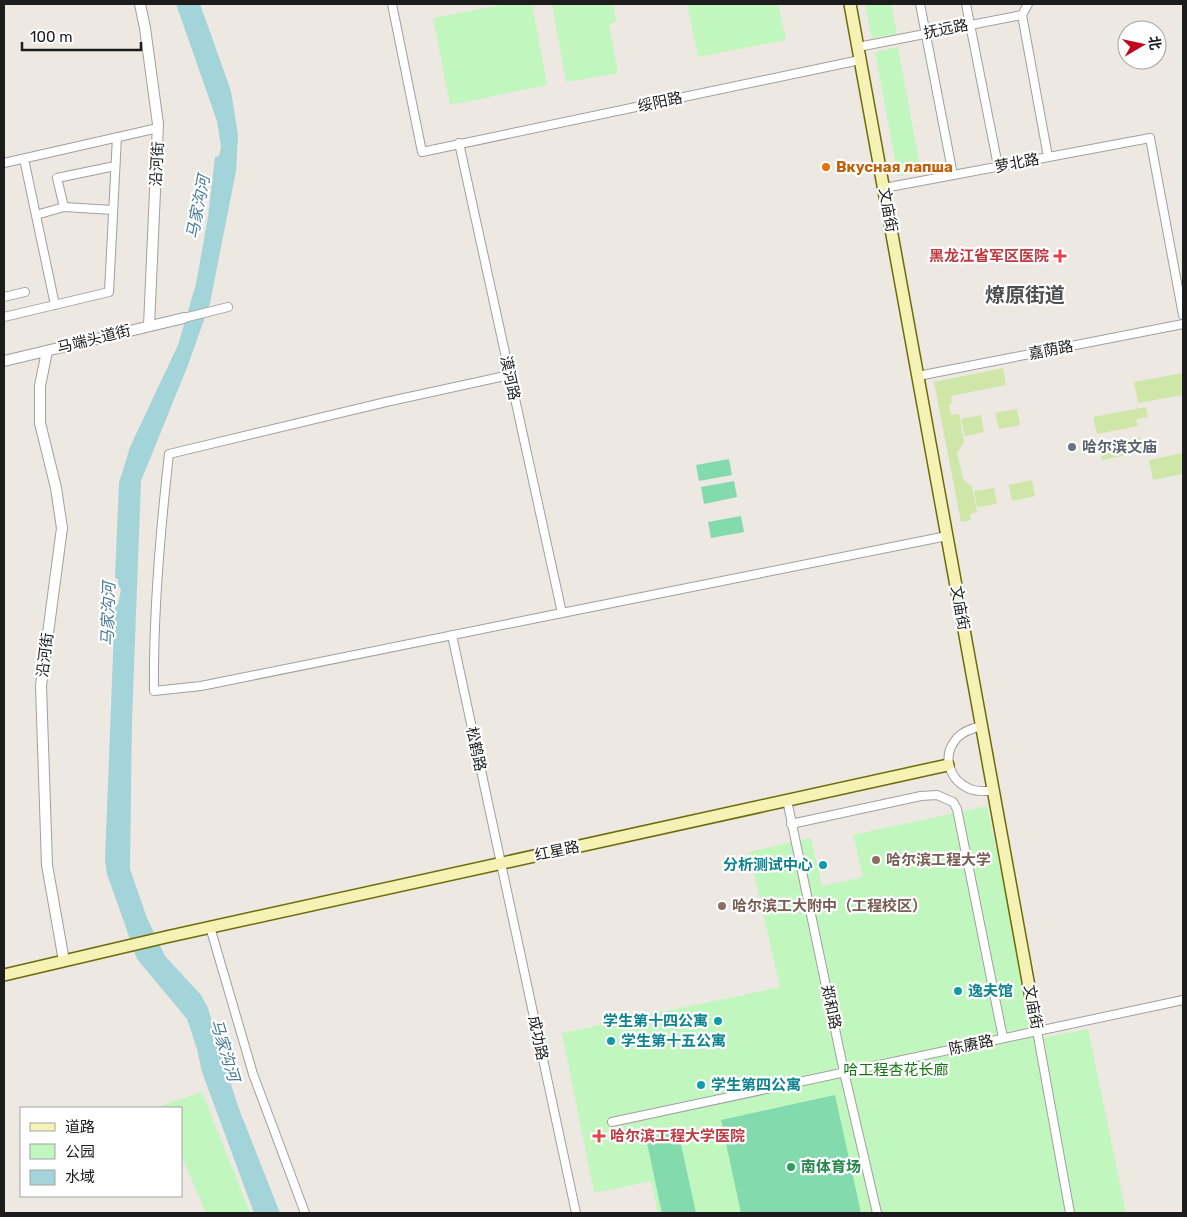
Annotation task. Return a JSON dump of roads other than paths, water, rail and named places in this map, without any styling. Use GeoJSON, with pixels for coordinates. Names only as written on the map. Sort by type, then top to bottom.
{"type":"FeatureCollection","features":[{"type":"Feature","properties":{"kind":"main road","name":"文庙街"},"geometry":{"type":"LineString","coordinates":[[850,4],[1034,1014]]}},
{"type":"Feature","properties":{"kind":"main road","name":"红星路"},"geometry":{"type":"LineString","coordinates":[[4,975],[111,949],[948,765]]}},
{"type":"Feature","properties":{"kind":"street","name":"沿河街"},"geometry":{"type":"LineString","coordinates":[[140,4],[146,28],[158,128],[149,326]]}},
{"type":"Feature","properties":{"kind":"street","name":"绥阳路"},"geometry":{"type":"LineString","coordinates":[[392,4],[422,152],[860,60]]}},
{"type":"Feature","properties":{"kind":"street"},"geometry":{"type":"LineString","coordinates":[[920,4],[953,175]]}},
{"type":"Feature","properties":{"kind":"street"},"geometry":{"type":"LineString","coordinates":[[966,4],[998,166]]}},
{"type":"Feature","properties":{"kind":"street"},"geometry":{"type":"LineString","coordinates":[[1028,4],[1022,15],[1048,157]]}},
{"type":"Feature","properties":{"kind":"street","name":"抚远路"},"geometry":{"type":"LineString","coordinates":[[858,47],[1022,15]]}},
{"type":"Feature","properties":{"kind":"street"},"geometry":{"type":"LineString","coordinates":[[4,163],[158,128]]}},
{"type":"Feature","properties":{"kind":"street"},"geometry":{"type":"LineString","coordinates":[[4,317],[109,292],[117,137]]}},
{"type":"Feature","properties":{"kind":"street","name":"萝北路"},"geometry":{"type":"LineString","coordinates":[[884,188],[1150,138],[1183,315]]}},
{"type":"Feature","properties":{"kind":"street","name":"漠河路"},"geometry":{"type":"LineString","coordinates":[[459,143],[562,613]]}},
{"type":"Feature","properties":{"kind":"street"},"geometry":{"type":"LineString","coordinates":[[24,159],[55,305]]}},
{"type":"Feature","properties":{"kind":"street"},"geometry":{"type":"LineString","coordinates":[[64,207],[57,178],[115,166]]}},
{"type":"Feature","properties":{"kind":"street"},"geometry":{"type":"LineString","coordinates":[[36,215],[64,207],[113,210]]}},
{"type":"Feature","properties":{"kind":"street"},"geometry":{"type":"LineString","coordinates":[[4,297],[25,292]]}},
{"type":"Feature","properties":{"kind":"street"},"geometry":{"type":"LineString","coordinates":[[184,318],[228,307]]}},
{"type":"Feature","properties":{"kind":"street","name":"马端头道街"},"geometry":{"type":"LineString","coordinates":[[4,361],[184,318]]}},
{"type":"Feature","properties":{"kind":"street","name":"嘉荫路"},"geometry":{"type":"LineString","coordinates":[[918,376],[1183,324]]}},
{"type":"Feature","properties":{"kind":"street","name":"沿河街"},"geometry":{"type":"LineString","coordinates":[[47,351],[40,386],[40,423],[56,488],[62,528],[41,686],[47,865],[64,961]]}},
{"type":"Feature","properties":{"kind":"street"},"geometry":{"type":"LineString","coordinates":[[510,376],[386,402],[169,454],[161,520],[153,636],[154,691],[201,686],[947,536]]}},
{"type":"Feature","properties":{"kind":"street","name":"松鹤路"},"geometry":{"type":"LineString","coordinates":[[452,635],[500,864]]}},
{"type":"Feature","properties":{"kind":"street"},"geometry":{"type":"LineString","coordinates":[[982,726],[970,729],[957,738],[950,752],[948,765],[957,782],[971,790],[994,791]]}},
{"type":"Feature","properties":{"kind":"street"},"geometry":{"type":"LineString","coordinates":[[791,824],[921,796],[937,795],[953,802],[957,810],[1003,1038]]}},
{"type":"Feature","properties":{"kind":"street","name":"郑和路"},"geometry":{"type":"LineString","coordinates":[[786,800],[844,1072],[877,1213]]}},
{"type":"Feature","properties":{"kind":"street","name":"成功路"},"geometry":{"type":"LineString","coordinates":[[500,864],[576,1213]]}},
{"type":"Feature","properties":{"kind":"street"},"geometry":{"type":"LineString","coordinates":[[210,927],[253,1074],[305,1213]]}},
{"type":"Feature","properties":{"kind":"street","name":"陈赓路"},"geometry":{"type":"LineString","coordinates":[[612,1122],[1183,1000]]}},
{"type":"Feature","properties":{"kind":"street","name":"文庙街"},"geometry":{"type":"LineString","coordinates":[[1034,1014],[1070,1213]]}},
{"type":"Feature","properties":{"kind":"water"},"geometry":{"type":"Polygon","coordinates":[[[176,4],[200,4],[231,91],[238,135],[236,171],[210,303],[188,365],[141,481],[132,720],[130,869],[147,918],[165,956],[201,995],[208,1008],[239,1109],[280,1213],[254,1213],[202,1072],[187,1019],[137,959],[107,874],[105,860],[115,604],[118,604],[121,590],[118,579],[115,578],[119,483],[130,447],[178,345],[196,284],[208,217],[215,157],[219,156],[221,147],[217,121],[176,4]]]}},
{"type":"Feature","properties":{"kind":"place","name":"Вкусная лапша"},"geometry":{"type":"Point","coordinates":[826,167]}},
{"type":"Feature","properties":{"kind":"place","name":"黑龙江省军区医院"},"geometry":{"type":"Point","coordinates":[1060,256]}},
{"type":"Feature","properties":{"kind":"place","name":"哈尔滨文庙"},"geometry":{"type":"Point","coordinates":[1072,447]}},
{"type":"Feature","properties":{"kind":"place","name":"哈尔滨工程大学"},"geometry":{"type":"Point","coordinates":[876,860]}},
{"type":"Feature","properties":{"kind":"place","name":"分析测试中心"},"geometry":{"type":"Point","coordinates":[823,865]}},
{"type":"Feature","properties":{"kind":"place","name":"哈尔滨工大附中（工程校区）"},"geometry":{"type":"Point","coordinates":[722,906]}},
{"type":"Feature","properties":{"kind":"place","name":"逸夫馆"},"geometry":{"type":"Point","coordinates":[958,991]}},
{"type":"Feature","properties":{"kind":"place","name":"学生第十四公寓"},"geometry":{"type":"Point","coordinates":[718,1021]}},
{"type":"Feature","properties":{"kind":"place","name":"学生第十五公寓"},"geometry":{"type":"Point","coordinates":[611,1041]}},
{"type":"Feature","properties":{"kind":"place","name":"学生第四公寓"},"geometry":{"type":"Point","coordinates":[701,1085]}},
{"type":"Feature","properties":{"kind":"place","name":"哈尔滨工程大学医院"},"geometry":{"type":"Point","coordinates":[599,1136]}},
{"type":"Feature","properties":{"kind":"place","name":"南体育场"},"geometry":{"type":"Point","coordinates":[791,1167]}},
{"type":"Feature","properties":{"kind":"district","name":"燎原街道"},"geometry":{"type":"Point","coordinates":[1025,295]}},
{"type":"Feature","properties":{"kind":"water label","name":"马家沟河"},"geometry":{"type":"Point","coordinates":[198,207]}},
{"type":"Feature","properties":{"kind":"water label","name":"马家沟河"},"geometry":{"type":"Point","coordinates":[108,614]}},
{"type":"Feature","properties":{"kind":"water label","name":"马家沟河"},"geometry":{"type":"Point","coordinates":[225,1050]}},
{"type":"Feature","properties":{"kind":"park label","name":"哈工程杏花长廊"},"geometry":{"type":"Point","coordinates":[896,1070]}}]}
